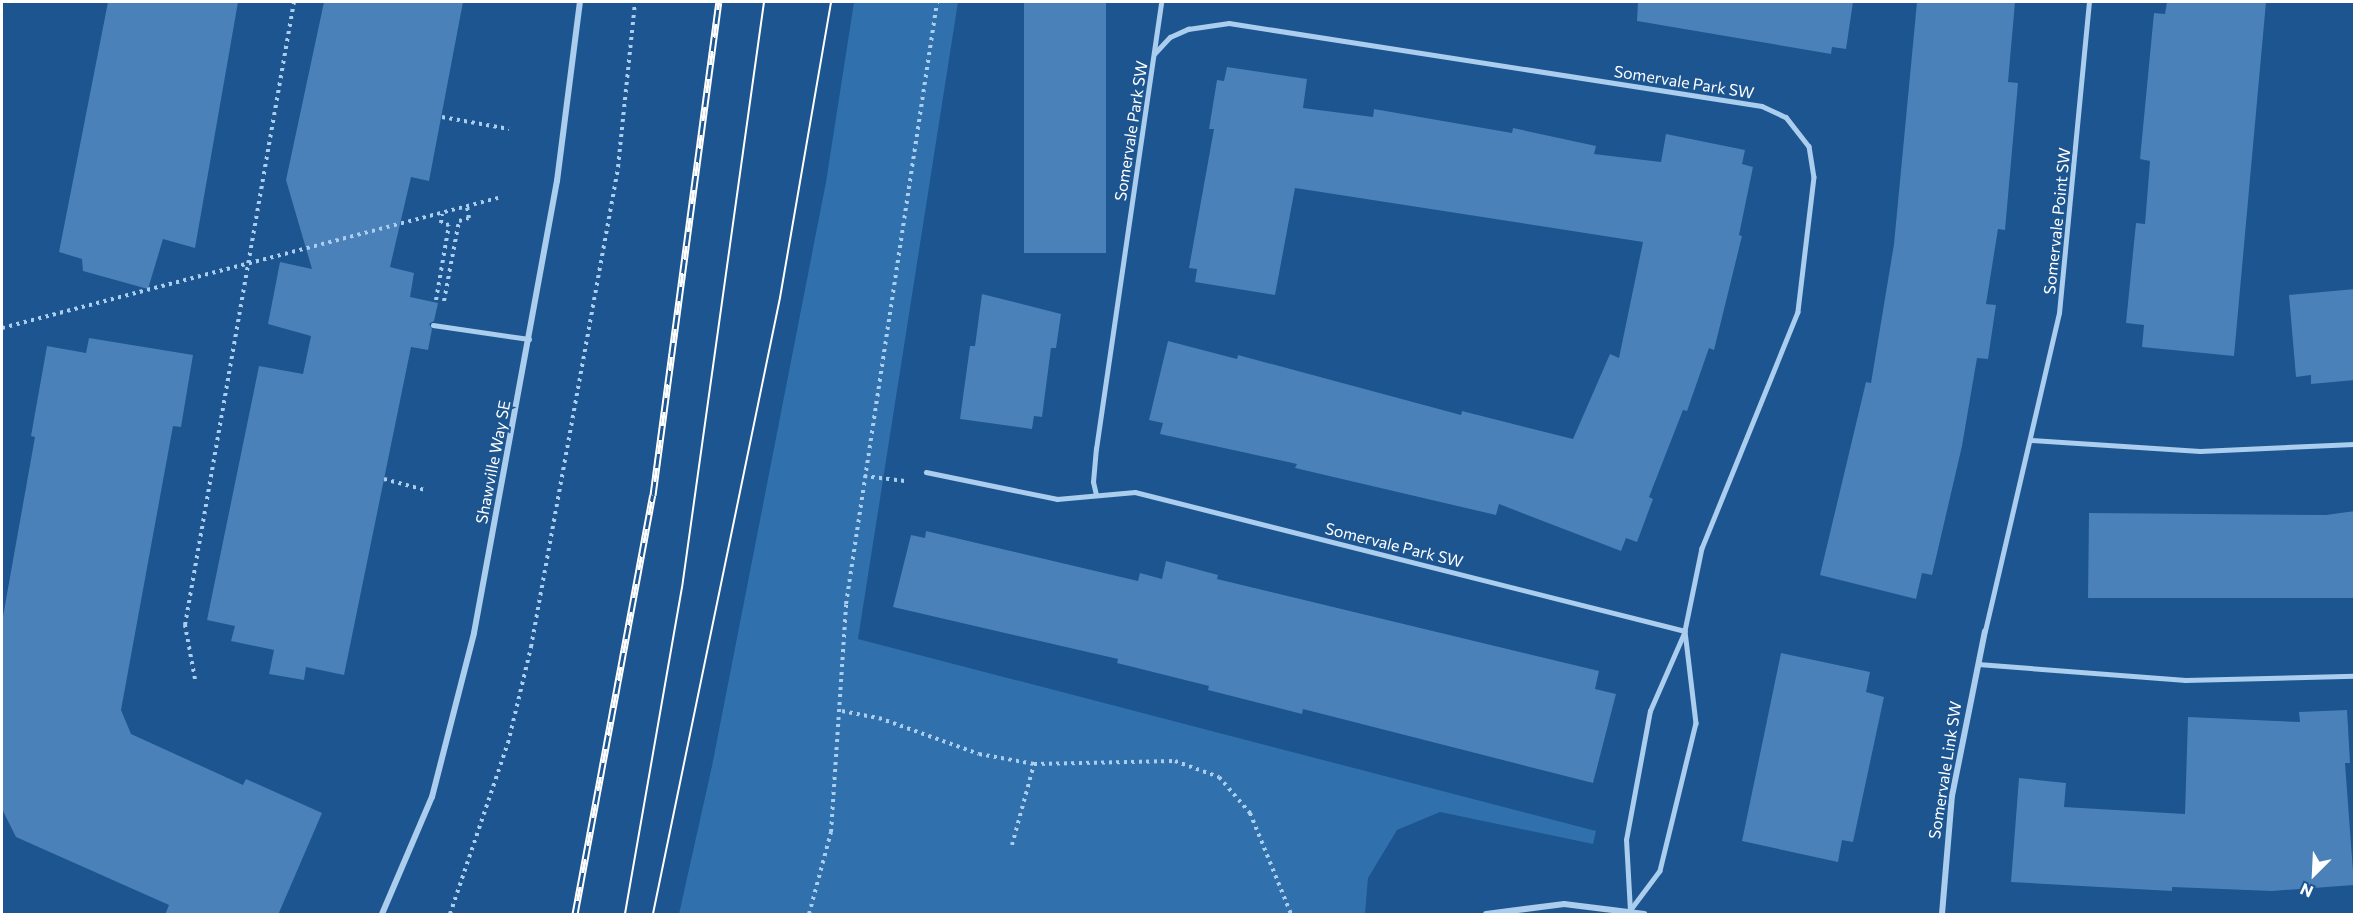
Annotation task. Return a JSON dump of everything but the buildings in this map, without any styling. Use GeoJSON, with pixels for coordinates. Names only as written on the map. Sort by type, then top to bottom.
{"type":"FeatureCollection","features":[{"type":"Feature","properties":{"kind":"street","name":"Shawville Way SE"},"geometry":{"type":"LineString","coordinates":[[382,915],[432,797],[474,633],[557,181],[580,2]]}},
{"type":"Feature","properties":{"kind":"street","name":"Somervale Link SW"},"geometry":{"type":"LineString","coordinates":[[1942,915],[1952,796],[1985,631]]}},
{"type":"Feature","properties":{"kind":"street"},"geometry":{"type":"LineString","coordinates":[[1486,915],[1564,904],[1630,911],[1644,915]]}},
{"type":"Feature","properties":{"kind":"lane","name":"Somervale Park SW"},"geometry":{"type":"LineString","coordinates":[[1096,495],[1093,482],[1096,449],[1161,2]]}},
{"type":"Feature","properties":{"kind":"lane","name":"Somervale Point SW"},"geometry":{"type":"LineString","coordinates":[[1985,631],[2059,313],[2089,2]]}},
{"type":"Feature","properties":{"kind":"lane","name":"Somervale Park SW"},"geometry":{"type":"LineString","coordinates":[[1154,54],[1170,37],[1188,29],[1229,23],[1762,106],[1786,117],[1809,146],[1814,177],[1798,312],[1702,548],[1685,631],[1650,711],[1626,840],[1630,911]]}},
{"type":"Feature","properties":{"kind":"lane"},"geometry":{"type":"LineString","coordinates":[[433,325],[529,339]]}},
{"type":"Feature","properties":{"kind":"lane"},"geometry":{"type":"LineString","coordinates":[[2030,440],[2200,451],[2355,444]]}},
{"type":"Feature","properties":{"kind":"lane","name":"Somervale Park SW"},"geometry":{"type":"LineString","coordinates":[[926,472],[1057,500],[1135,492],[1685,631]]}},
{"type":"Feature","properties":{"kind":"lane","name":"Somervale Park SW"},"geometry":{"type":"LineString","coordinates":[[1630,911],[1660,872],[1696,723],[1685,631]]}},
{"type":"Feature","properties":{"kind":"lane"},"geometry":{"type":"LineString","coordinates":[[1978,664],[2185,680],[2355,676]]}},
{"type":"Feature","properties":{"kind":"path"},"geometry":{"type":"LineString","coordinates":[[195,679],[185,625],[251,264],[294,2]]}},
{"type":"Feature","properties":{"kind":"path"},"geometry":{"type":"LineString","coordinates":[[450,915],[508,742],[534,635],[618,167],[635,2]]}},
{"type":"Feature","properties":{"kind":"path"},"geometry":{"type":"LineString","coordinates":[[809,915],[831,832],[842,711],[846,604],[937,2]]}},
{"type":"Feature","properties":{"kind":"path"},"geometry":{"type":"LineString","coordinates":[[442,117],[509,129]]}},
{"type":"Feature","properties":{"kind":"path"},"geometry":{"type":"LineString","coordinates":[[2,328],[498,198]]}},
{"type":"Feature","properties":{"kind":"path"},"geometry":{"type":"LineString","coordinates":[[442,213],[441,223],[449,225],[436,300],[444,301],[459,221],[469,218],[467,207]]}},
{"type":"Feature","properties":{"kind":"path"},"geometry":{"type":"LineString","coordinates":[[864,476],[903,482],[926,472]]}},
{"type":"Feature","properties":{"kind":"path"},"geometry":{"type":"LineString","coordinates":[[384,479],[425,490]]}},
{"type":"Feature","properties":{"kind":"path"},"geometry":{"type":"LineString","coordinates":[[842,711],[879,718],[979,754],[1034,764],[1175,761],[1219,777],[1250,813],[1292,915]]}},
{"type":"Feature","properties":{"kind":"path"},"geometry":{"type":"LineString","coordinates":[[1012,845],[1034,764]]}},
{"type":"Feature","properties":{"kind":"shaded area"},"geometry":{"type":"Polygon","coordinates":[[[854,2],[958,2],[858,639],[1596,831],[1593,844],[1440,812],[1397,830],[1368,878],[1365,914],[679,914],[712,766],[826,182],[854,2]]]}},
{"type":"Feature","properties":{"kind":"tram line"},"geometry":{"type":"LineString","coordinates":[[625,914],[682,588],[764,2]]}},
{"type":"Feature","properties":{"kind":"tram line"},"geometry":{"type":"LineString","coordinates":[[653,914],[780,298],[831,2]]}},
{"type":"Feature","properties":{"kind":"railway"},"geometry":{"type":"LineString","coordinates":[[575,914],[653,495],[719,2]]}}]}
